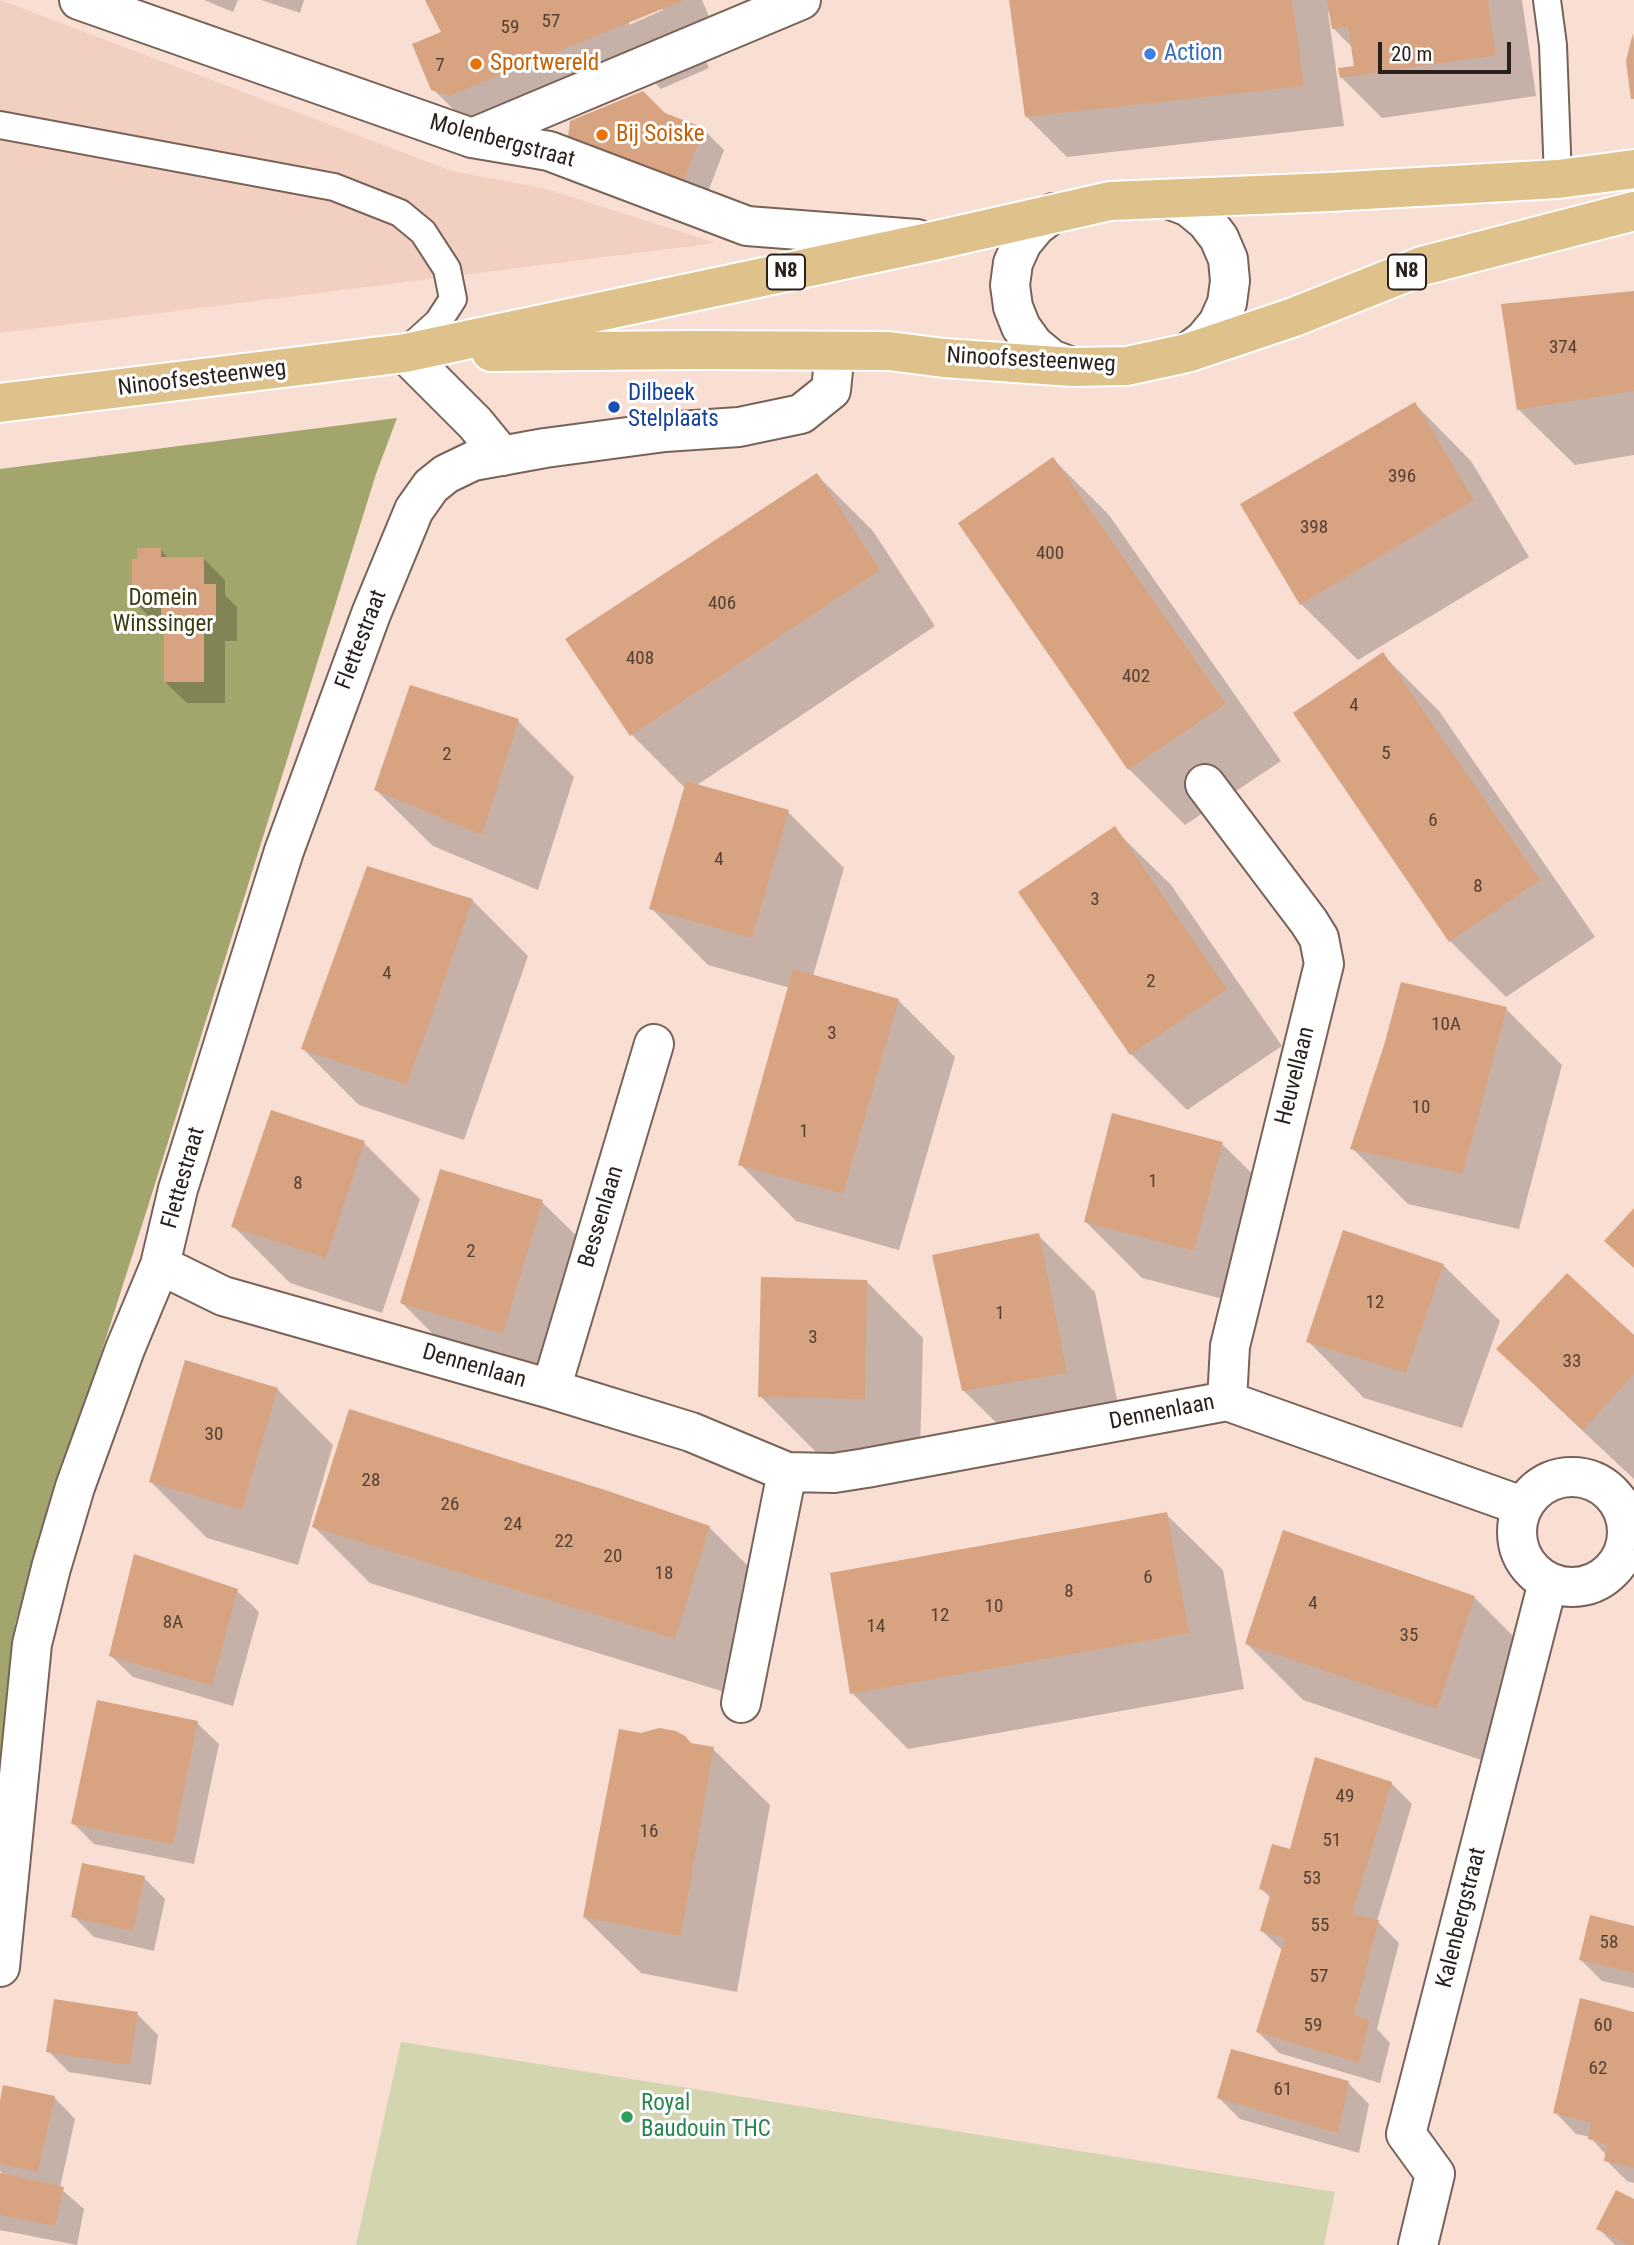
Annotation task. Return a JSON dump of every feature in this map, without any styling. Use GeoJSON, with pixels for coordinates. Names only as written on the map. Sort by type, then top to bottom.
{"type":"FeatureCollection","features":[{"type":"Feature","properties":{"kind":"main road","name":"Ninoofsesteenweg"},"geometry":{"type":"LineString","coordinates":[[0,403],[405,353],[1110,201],[1558,179],[1634,169]]}},
{"type":"Feature","properties":{"kind":"main road","name":"Ninoofsesteenweg"},"geometry":{"type":"LineString","coordinates":[[405,353],[889,351],[1072,368],[1127,366],[1187,354],[1294,317],[1422,266],[1634,211]]}},
{"type":"Feature","properties":{"kind":"street","name":"Molenbergstraat"},"geometry":{"type":"LineString","coordinates":[[79,0],[472,138],[549,151],[747,226],[933,241]]}},
{"type":"Feature","properties":{"kind":"street"},"geometry":{"type":"LineString","coordinates":[[472,138],[801,0]]}},
{"type":"Feature","properties":{"kind":"street"},"geometry":{"type":"LineString","coordinates":[[1168,199],[1189,207],[1206,221],[1219,238],[1228,259],[1230,281],[1227,303],[1218,323],[1204,340],[1187,354]]}},
{"type":"Feature","properties":{"kind":"street"},"geometry":{"type":"LineString","coordinates":[[1053,213],[1036,226],[1022,243],[1013,264],[1010,285],[1013,307],[1021,327],[1034,345],[1051,359],[1072,368]]}},
{"type":"Feature","properties":{"kind":"street","name":"Flettestraat"},"geometry":{"type":"LineString","coordinates":[[0,1966],[32,1644],[51,1568],[75,1487],[125,1349],[160,1265],[178,1189],[284,851],[362,639],[414,510],[431,486],[446,474],[473,461],[545,448],[665,432],[739,427],[801,414],[831,390],[835,351]]}},
{"type":"Feature","properties":{"kind":"street"},"geometry":{"type":"LineString","coordinates":[[405,353],[475,423],[502,456]]}},
{"type":"Feature","properties":{"kind":"street","name":"Heuvellaan"},"geometry":{"type":"LineString","coordinates":[[1205,783],[1309,922],[1319,938],[1324,964],[1230,1346],[1227,1401]]}},
{"type":"Feature","properties":{"kind":"street","name":"Bessenlaan"},"geometry":{"type":"LineString","coordinates":[[551,1389],[654,1044]]}},
{"type":"Feature","properties":{"kind":"street","name":"Dennenlaan"},"geometry":{"type":"LineString","coordinates":[[160,1265],[223,1296],[551,1389],[691,1432],[787,1472],[834,1473],[1227,1401],[1522,1506]]}},
{"type":"Feature","properties":{"kind":"street"},"geometry":{"type":"LineString","coordinates":[[741,1703],[787,1472]]}},
{"type":"Feature","properties":{"kind":"street"},"geometry":{"type":"LineString","coordinates":[[1579,1477],[1626,1490],[1628,1534],[1625,1552],[1615,1568],[1601,1580],[1584,1587],[1565,1588],[1548,1582],[1530,1569],[1519,1550],[1516,1528],[1522,1506],[1537,1489],[1557,1478],[1579,1477]]}},
{"type":"Feature","properties":{"kind":"street","name":"Kalenbergstraat"},"geometry":{"type":"LineString","coordinates":[[1418,2245],[1435,2174],[1406,2134],[1548,1582]]}},
{"type":"Feature","properties":{"kind":"lane"},"geometry":{"type":"LineString","coordinates":[[1547,0],[1553,45],[1558,179]]}},
{"type":"Feature","properties":{"kind":"lane"},"geometry":{"type":"LineString","coordinates":[[0,125],[334,187],[400,213],[423,232],[447,269],[453,299],[438,323],[405,353]]}},
{"type":"Feature","properties":{"kind":"shaded area"},"geometry":{"type":"Polygon","coordinates":[[[0,0],[452,171],[543,188],[716,243],[0,333],[0,0]]]}},
{"type":"Feature","properties":{"kind":"green space","name":"Domein Winssinger"},"geometry":{"type":"Polygon","coordinates":[[[397,418],[376,474],[15,1624],[0,1794],[0,469],[397,418]]]}},
{"type":"Feature","properties":{"kind":"green space","name":"Royal Baudouin THC"},"geometry":{"type":"Polygon","coordinates":[[[401,2042],[1335,2192],[1324,2245],[356,2245],[401,2042]]]}},
{"type":"Feature","properties":{"kind":"building"},"geometry":{"type":"Polygon","coordinates":[[[425,0],[684,0],[449,96],[431,90],[412,44],[441,32],[425,0]]]}},
{"type":"Feature","properties":{"kind":"building"},"geometry":{"type":"Polygon","coordinates":[[[1009,0],[1292,0],[1304,86],[1025,117],[1009,0]]]}},
{"type":"Feature","properties":{"kind":"building"},"geometry":{"type":"Polygon","coordinates":[[[1327,0],[1488,0],[1496,55],[1340,78],[1338,68],[1354,66],[1348,27],[1332,29],[1327,0]]]}},
{"type":"Feature","properties":{"kind":"building"},"geometry":{"type":"Polygon","coordinates":[[[1633,33],[1634,99],[1631,99],[1626,61],[1633,33]]]}},
{"type":"Feature","properties":{"kind":"building"},"geometry":{"type":"Polygon","coordinates":[[[643,91],[665,113],[704,128],[682,185],[568,138],[570,121],[643,91]]]}},
{"type":"Feature","properties":{"kind":"building"},"geometry":{"type":"Polygon","coordinates":[[[1634,291],[1634,391],[1517,410],[1501,304],[1634,291]]]}},
{"type":"Feature","properties":{"kind":"building"},"geometry":{"type":"Polygon","coordinates":[[[1415,402],[1474,500],[1300,605],[1240,504],[1415,402]]]}},
{"type":"Feature","properties":{"kind":"building"},"geometry":{"type":"Polygon","coordinates":[[[1053,457],[1226,704],[1128,770],[958,523],[1053,457]]]}},
{"type":"Feature","properties":{"kind":"building"},"geometry":{"type":"Polygon","coordinates":[[[817,473],[880,570],[630,736],[565,639],[817,473]]]}},
{"type":"Feature","properties":{"kind":"building"},"geometry":{"type":"Polygon","coordinates":[[[137,548],[161,548],[161,557],[204,557],[204,584],[216,584],[216,620],[204,620],[204,682],[164,682],[164,623],[161,622],[161,603],[132,602],[132,559],[137,559],[137,548]]]}},
{"type":"Feature","properties":{"kind":"building"},"geometry":{"type":"Polygon","coordinates":[[[1383,652],[1540,880],[1449,942],[1293,713],[1383,652]]]}},
{"type":"Feature","properties":{"kind":"building"},"geometry":{"type":"Polygon","coordinates":[[[410,685],[519,719],[482,835],[374,790],[410,685]]]}},
{"type":"Feature","properties":{"kind":"building"},"geometry":{"type":"Polygon","coordinates":[[[686,781],[789,810],[752,938],[649,909],[686,781]]]}},
{"type":"Feature","properties":{"kind":"building"},"geometry":{"type":"Polygon","coordinates":[[[1115,826],[1227,989],[1130,1055],[1018,892],[1115,826]]]}},
{"type":"Feature","properties":{"kind":"building"},"geometry":{"type":"Polygon","coordinates":[[[367,866],[473,899],[407,1085],[301,1049],[367,866]]]}},
{"type":"Feature","properties":{"kind":"building"},"geometry":{"type":"Polygon","coordinates":[[[793,969],[899,999],[843,1194],[738,1165],[793,969]]]}},
{"type":"Feature","properties":{"kind":"building"},"geometry":{"type":"Polygon","coordinates":[[[1401,982],[1507,1007],[1463,1174],[1350,1149],[1385,1042],[1401,982]]]}},
{"type":"Feature","properties":{"kind":"building"},"geometry":{"type":"Polygon","coordinates":[[[271,1110],[365,1141],[326,1258],[231,1227],[271,1110]]]}},
{"type":"Feature","properties":{"kind":"building"},"geometry":{"type":"Polygon","coordinates":[[[1112,1113],[1223,1142],[1194,1251],[1084,1222],[1112,1113]]]}},
{"type":"Feature","properties":{"kind":"building"},"geometry":{"type":"Polygon","coordinates":[[[440,1169],[543,1200],[503,1334],[400,1303],[440,1169]]]}},
{"type":"Feature","properties":{"kind":"building"},"geometry":{"type":"Polygon","coordinates":[[[1634,1208],[1634,1268],[1604,1241],[1634,1208]]]}},
{"type":"Feature","properties":{"kind":"building"},"geometry":{"type":"Polygon","coordinates":[[[1343,1230],[1444,1264],[1406,1373],[1306,1342],[1343,1230]]]}},
{"type":"Feature","properties":{"kind":"building"},"geometry":{"type":"Polygon","coordinates":[[[1039,1233],[1067,1373],[962,1391],[932,1255],[1039,1233]]]}},
{"type":"Feature","properties":{"kind":"building"},"geometry":{"type":"Polygon","coordinates":[[[1567,1273],[1634,1335],[1634,1374],[1583,1430],[1496,1349],[1567,1273]]]}},
{"type":"Feature","properties":{"kind":"building"},"geometry":{"type":"Polygon","coordinates":[[[761,1277],[867,1280],[865,1399],[758,1397],[761,1277]]]}},
{"type":"Feature","properties":{"kind":"building"},"geometry":{"type":"Polygon","coordinates":[[[185,1360],[278,1388],[242,1510],[149,1482],[185,1360]]]}},
{"type":"Feature","properties":{"kind":"building"},"geometry":{"type":"Polygon","coordinates":[[[349,1409],[710,1526],[675,1639],[312,1527],[349,1409]]]}},
{"type":"Feature","properties":{"kind":"building"},"geometry":{"type":"Polygon","coordinates":[[[1167,1512],[1189,1633],[850,1694],[830,1573],[1167,1512]]]}},
{"type":"Feature","properties":{"kind":"building"},"geometry":{"type":"Polygon","coordinates":[[[1283,1530],[1475,1596],[1437,1709],[1245,1644],[1283,1530]]]}},
{"type":"Feature","properties":{"kind":"building"},"geometry":{"type":"Polygon","coordinates":[[[134,1554],[238,1589],[212,1686],[109,1656],[134,1554]]]}},
{"type":"Feature","properties":{"kind":"building"},"geometry":{"type":"Polygon","coordinates":[[[97,1700],[198,1721],[173,1844],[71,1824],[97,1700]]]}},
{"type":"Feature","properties":{"kind":"building"},"geometry":{"type":"Polygon","coordinates":[[[659,1728],[676,1731],[691,1743],[714,1747],[681,1936],[583,1917],[619,1729],[641,1733],[659,1728]]]}},
{"type":"Feature","properties":{"kind":"building"},"geometry":{"type":"Polygon","coordinates":[[[1315,1757],[1392,1782],[1352,1914],[1379,1920],[1354,2015],[1370,2020],[1359,2063],[1256,2032],[1285,1938],[1260,1931],[1271,1892],[1259,1889],[1272,1844],[1290,1849],[1315,1757]]]}},
{"type":"Feature","properties":{"kind":"building"},"geometry":{"type":"Polygon","coordinates":[[[82,1863],[145,1876],[133,1931],[71,1917],[82,1863]]]}},
{"type":"Feature","properties":{"kind":"building"},"geometry":{"type":"Polygon","coordinates":[[[1590,1915],[1634,1926],[1634,1973],[1579,1960],[1590,1915]]]}},
{"type":"Feature","properties":{"kind":"building"},"geometry":{"type":"Polygon","coordinates":[[[1580,1998],[1634,2012],[1634,2168],[1604,2161],[1607,2144],[1588,2139],[1591,2123],[1553,2113],[1580,1998]]]}},
{"type":"Feature","properties":{"kind":"building"},"geometry":{"type":"Polygon","coordinates":[[[54,1999],[138,2012],[130,2065],[46,2052],[54,1999]]]}},
{"type":"Feature","properties":{"kind":"building"},"geometry":{"type":"Polygon","coordinates":[[[1231,2049],[1349,2081],[1338,2133],[1217,2098],[1231,2049]]]}},
{"type":"Feature","properties":{"kind":"building"},"geometry":{"type":"Polygon","coordinates":[[[3,2085],[55,2096],[38,2172],[0,2164],[0,2101],[3,2085]]]}},
{"type":"Feature","properties":{"kind":"building"},"geometry":{"type":"Polygon","coordinates":[[[0,2173],[64,2187],[55,2226],[0,2215],[0,2173]]]}},
{"type":"Feature","properties":{"kind":"building"},"geometry":{"type":"Polygon","coordinates":[[[1616,2190],[1634,2199],[1634,2245],[1596,2229],[1616,2190]]]}},
{"type":"Feature","properties":{"kind":"place","name":"Action"},"geometry":{"type":"Point","coordinates":[1150,54]}},
{"type":"Feature","properties":{"kind":"place","name":"Sportwereld"},"geometry":{"type":"Point","coordinates":[476,64]}},
{"type":"Feature","properties":{"kind":"place","name":"Bij Soiske"},"geometry":{"type":"Point","coordinates":[602,135]}},
{"type":"Feature","properties":{"kind":"place","name":"Dilbeek Stelplaats"},"geometry":{"type":"Point","coordinates":[614,407]}},
{"type":"Feature","properties":{"kind":"place","name":"Royal Baudouin THC"},"geometry":{"type":"Point","coordinates":[627,2117]}}]}
